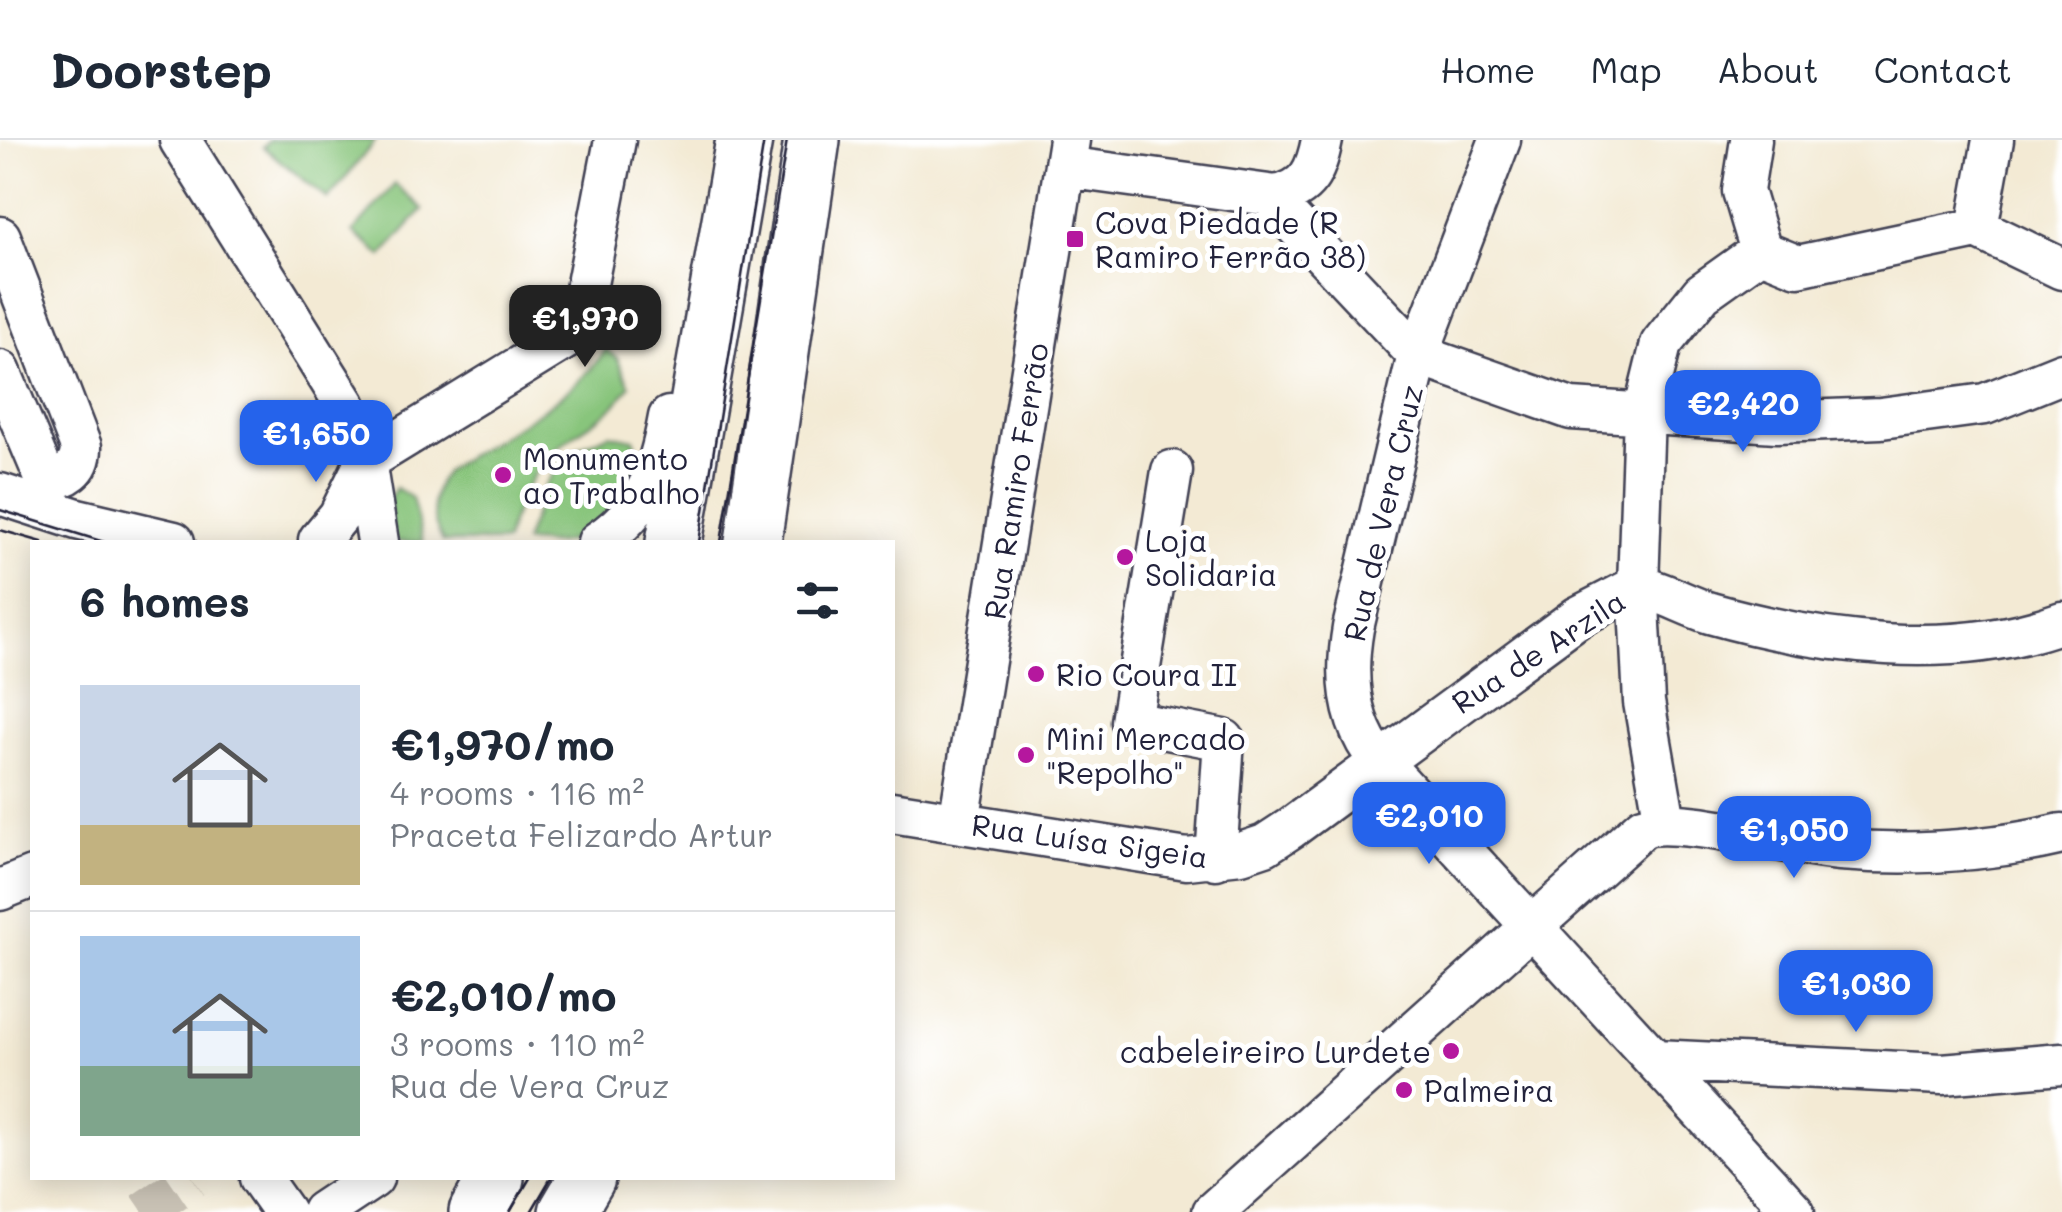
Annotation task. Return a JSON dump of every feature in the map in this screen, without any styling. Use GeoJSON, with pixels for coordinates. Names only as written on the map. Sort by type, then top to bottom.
{"type":"FeatureCollection","features":[{"type":"Feature","properties":{"kind":"main road"},"geometry":{"type":"LineString","coordinates":[[752,540],[812,140]]}},
{"type":"Feature","properties":{"kind":"main road"},"geometry":{"type":"LineString","coordinates":[[674,540],[741,157]]}},
{"type":"Feature","properties":{"kind":"main road"},"geometry":{"type":"LineString","coordinates":[[477,1212],[495,1180]]}},
{"type":"Feature","properties":{"kind":"main road"},"geometry":{"type":"LineString","coordinates":[[567,1212],[585,1180]]}},
{"type":"Feature","properties":{"kind":"street"},"geometry":{"type":"LineString","coordinates":[[180,140],[344,404],[366,461],[378,540]]}},
{"type":"Feature","properties":{"kind":"street"},"geometry":{"type":"LineString","coordinates":[[330,540],[366,461],[570,336],[581,314],[616,140]]}},
{"type":"Feature","properties":{"kind":"street"},"geometry":{"type":"LineString","coordinates":[[1067,154],[1267,195],[1304,186],[1313,172],[1322,140]]}},
{"type":"Feature","properties":{"kind":"street","name":"Rua de Vera Cruz"},"geometry":{"type":"LineString","coordinates":[[1500,140],[1418,355],[1350,645],[1355,714],[1364,740],[1379,760],[1794,1212]]}},
{"type":"Feature","properties":{"kind":"street"},"geometry":{"type":"LineString","coordinates":[[1751,140],[1743,192],[1762,252]]}},
{"type":"Feature","properties":{"kind":"street"},"geometry":{"type":"LineString","coordinates":[[1977,228],[1993,140]]}},
{"type":"Feature","properties":{"kind":"street","name":"Rua Ramiro Ferrão"},"geometry":{"type":"LineString","coordinates":[[959,822],[1067,154]]}},
{"type":"Feature","properties":{"kind":"street"},"geometry":{"type":"LineString","coordinates":[[600,540],[640,507],[660,468],[695,277],[741,157]]}},
{"type":"Feature","properties":{"kind":"street"},"geometry":{"type":"LineString","coordinates":[[1267,195],[1418,355],[1571,409],[1777,422],[1881,418],[1985,404],[2062,373]]}},
{"type":"Feature","properties":{"kind":"street"},"geometry":{"type":"LineString","coordinates":[[1762,252],[1798,266],[1977,228],[2062,270]]}},
{"type":"Feature","properties":{"kind":"street"},"geometry":{"type":"LineString","coordinates":[[0,237],[81,447],[77,465],[70,474],[46,480],[0,371]]}},
{"type":"Feature","properties":{"kind":"street"},"geometry":{"type":"LineString","coordinates":[[1666,822],[1644,702],[1638,586],[1644,413],[1661,344],[1702,293],[1762,252]]}},
{"type":"Feature","properties":{"kind":"street"},"geometry":{"type":"LineString","coordinates":[[1172,471],[1131,722],[1224,740],[1216,859]]}},
{"type":"Feature","properties":{"kind":"street"},"geometry":{"type":"LineString","coordinates":[[0,494],[77,519],[166,540]]}},
{"type":"Feature","properties":{"kind":"street","name":"Rua de Arzila"},"geometry":{"type":"LineString","coordinates":[[1379,760],[1578,618],[1638,586],[1666,593],[1706,612],[1852,642],[1938,643],[2036,631],[2062,622]]}},
{"type":"Feature","properties":{"kind":"street","name":"Rua Luísa Sigeia"},"geometry":{"type":"LineString","coordinates":[[895,812],[1187,859],[1216,859],[1265,845],[1379,760]]}},
{"type":"Feature","properties":{"kind":"street"},"geometry":{"type":"LineString","coordinates":[[1213,1212],[1634,834],[1666,822],[1787,845],[1877,852],[1950,850],[2062,834]]}},
{"type":"Feature","properties":{"kind":"street"},"geometry":{"type":"LineString","coordinates":[[0,890],[30,878]]}},
{"type":"Feature","properties":{"kind":"street"},"geometry":{"type":"LineString","coordinates":[[1655,1060],[1942,1074],[2062,1064]]}},
{"type":"Feature","properties":{"kind":"street"},"geometry":{"type":"LineString","coordinates":[[261,1180],[284,1212]]}},
{"type":"Feature","properties":{"kind":"street"},"geometry":{"type":"LineString","coordinates":[[322,1212],[370,1180]]}},
{"type":"Feature","properties":{"kind":"green space"},"geometry":{"type":"Polygon","coordinates":[[[269,140],[376,140],[328,199],[263,147],[269,140]]]}},
{"type":"Feature","properties":{"kind":"green space"},"geometry":{"type":"Polygon","coordinates":[[[395,184],[423,209],[382,256],[353,232],[395,184]]]}},
{"type":"Feature","properties":{"kind":"green space"},"geometry":{"type":"Polygon","coordinates":[[[606,349],[617,358],[630,386],[610,410],[547,458],[521,498],[506,540],[442,540],[433,504],[437,486],[448,469],[555,401],[606,349]]]}},
{"type":"Feature","properties":{"kind":"green space"},"geometry":{"type":"Polygon","coordinates":[[[609,434],[634,439],[640,455],[611,508],[590,530],[570,540],[525,540],[546,484],[567,454],[609,434]]]}},
{"type":"Feature","properties":{"kind":"green space"},"geometry":{"type":"Polygon","coordinates":[[[396,488],[412,498],[422,540],[393,540],[389,499],[396,488]]]}},
{"type":"Feature","properties":{"kind":"tunnel"},"geometry":{"type":"LineString","coordinates":[[143,1212],[190,1180]]}},
{"type":"Feature","properties":{"kind":"tram line"},"geometry":{"type":"LineString","coordinates":[[699,540],[764,140]]}},
{"type":"Feature","properties":{"kind":"tram line"},"geometry":{"type":"LineString","coordinates":[[721,540],[787,140]]}},
{"type":"Feature","properties":{"kind":"tram line"},"geometry":{"type":"LineString","coordinates":[[0,510],[98,540]]}},
{"type":"Feature","properties":{"kind":"tram line"},"geometry":{"type":"LineString","coordinates":[[0,530],[35,540]]}},
{"type":"Feature","properties":{"kind":"tram line"},"geometry":{"type":"LineString","coordinates":[[510,1212],[529,1180]]}},
{"type":"Feature","properties":{"kind":"tram line"},"geometry":{"type":"LineString","coordinates":[[531,1212],[550,1180]]}},
{"type":"Feature","properties":{"kind":"place","name":"Cova Piedade (R Ramiro Ferrão 38)"},"geometry":{"type":"Point","coordinates":[1075,239]}},
{"type":"Feature","properties":{"kind":"place","name":"Monumento ao Trabalho"},"geometry":{"type":"Point","coordinates":[503,475]}},
{"type":"Feature","properties":{"kind":"place","name":"Loja Solidaria"},"geometry":{"type":"Point","coordinates":[1125,557]}},
{"type":"Feature","properties":{"kind":"place","name":"Rio Coura II"},"geometry":{"type":"Point","coordinates":[1036,674]}},
{"type":"Feature","properties":{"kind":"place","name":"Mini Mercado \"Repolho\""},"geometry":{"type":"Point","coordinates":[1026,755]}},
{"type":"Feature","properties":{"kind":"place","name":"cabeleireiro Lurdete"},"geometry":{"type":"Point","coordinates":[1451,1051]}},
{"type":"Feature","properties":{"kind":"place","name":"Palmeira"},"geometry":{"type":"Point","coordinates":[1404,1090]}}]}
